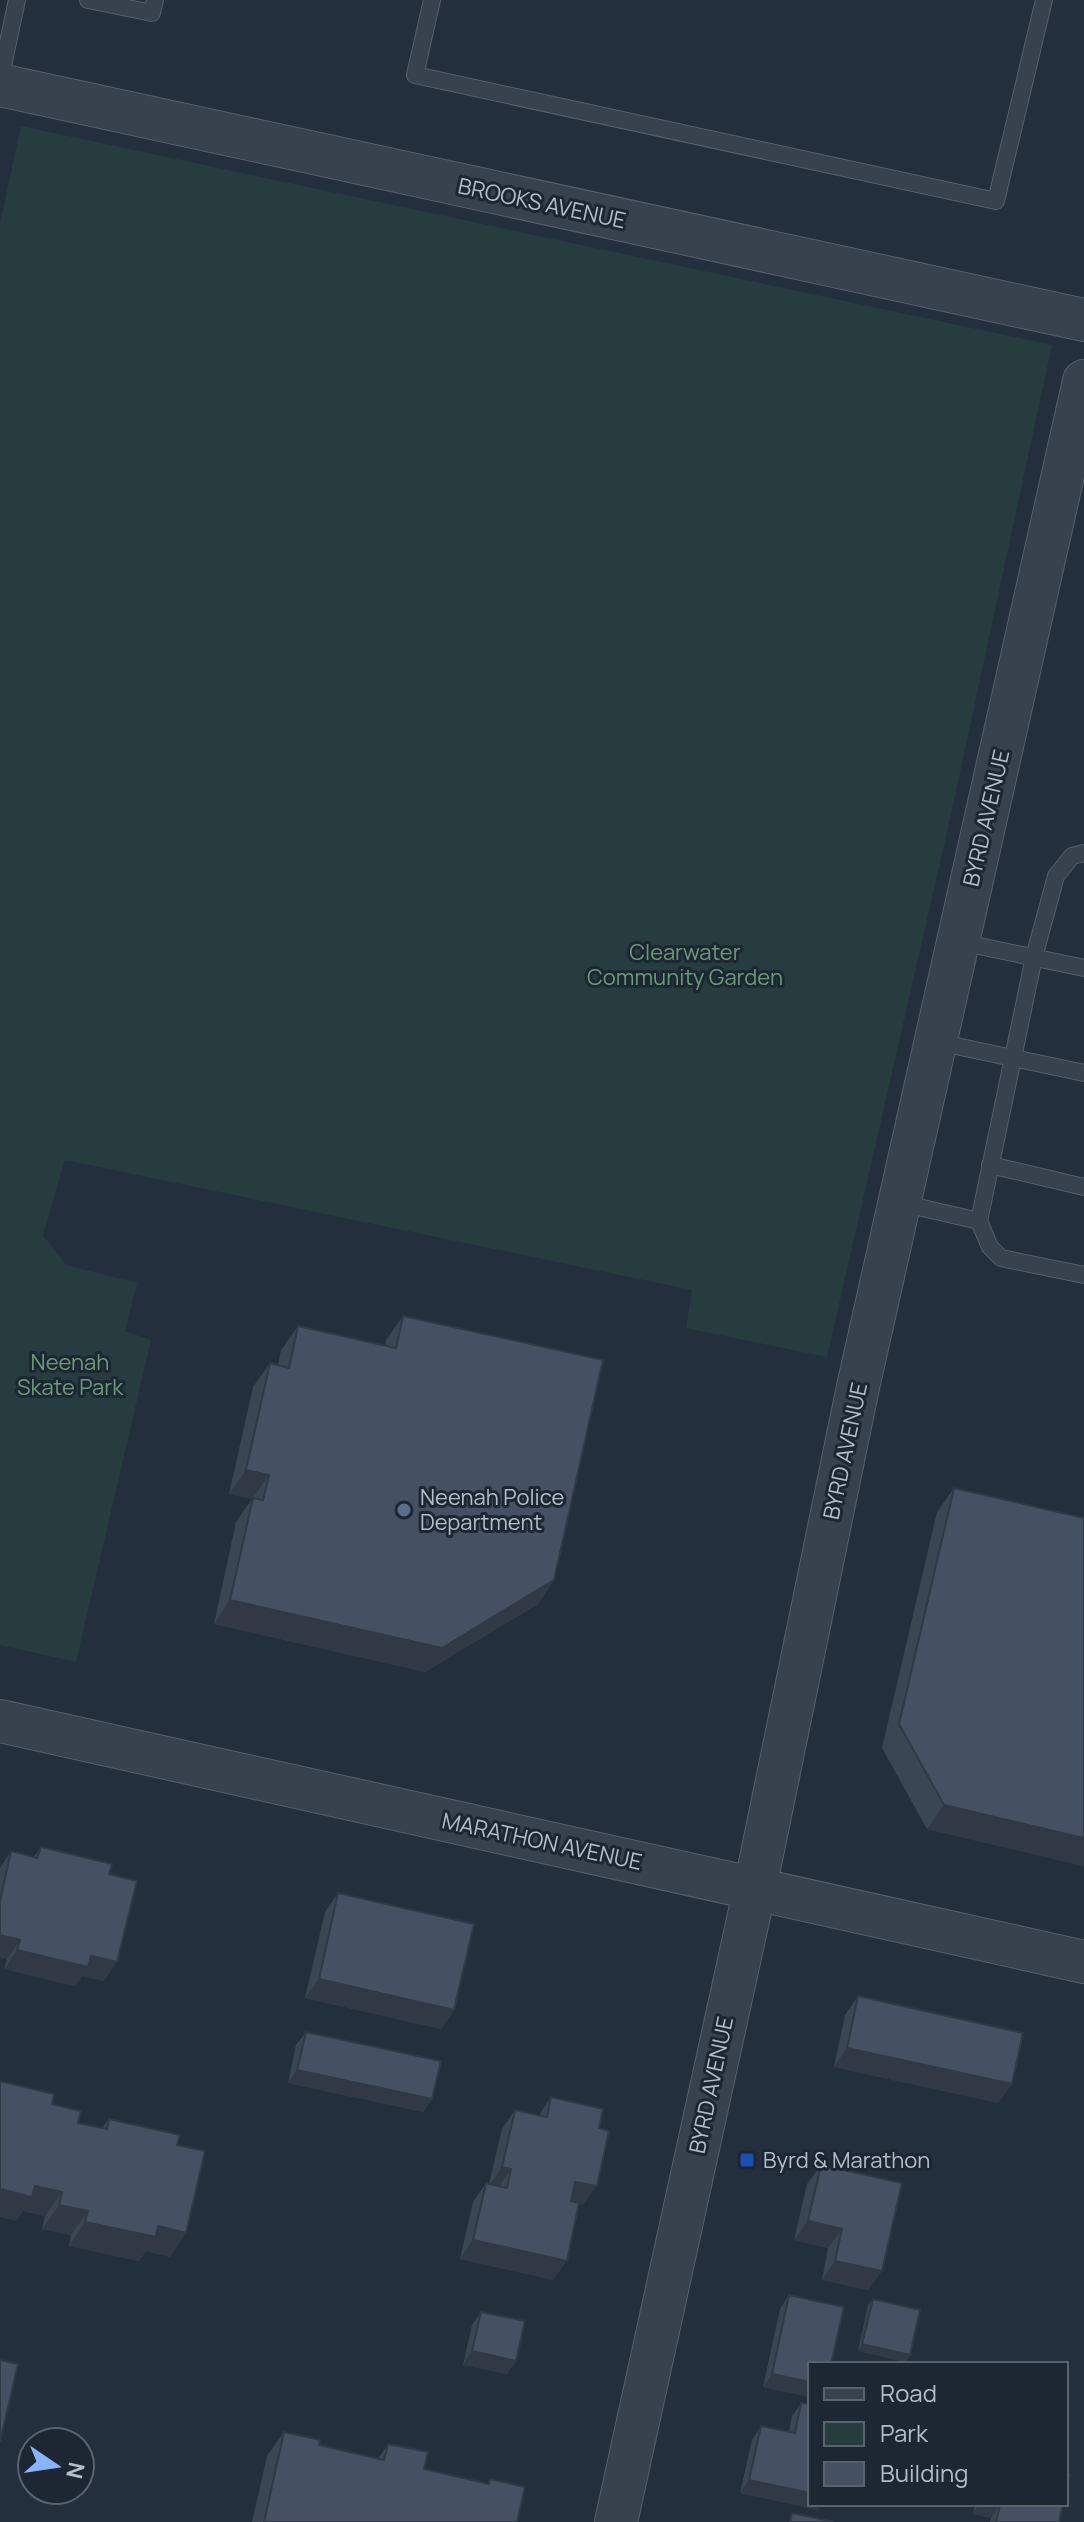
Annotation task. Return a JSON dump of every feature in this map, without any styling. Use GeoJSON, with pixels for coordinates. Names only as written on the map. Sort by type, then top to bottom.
{"type":"FeatureCollection","features":[{"type":"Feature","properties":{"kind":"street","name":"BROOKS AVENUE"},"geometry":{"type":"LineString","coordinates":[[0,82],[1084,320]]}},
{"type":"Feature","properties":{"kind":"street","name":"BYRD AVENUE"},"geometry":{"type":"LineString","coordinates":[[616,2522],[755,1888],[900,1203],[1084,381]]}},
{"type":"Feature","properties":{"kind":"street","name":"MARATHON AVENUE"},"geometry":{"type":"LineString","coordinates":[[0,1721],[1084,1962]]}},
{"type":"Feature","properties":{"kind":"lane"},"geometry":{"type":"LineString","coordinates":[[0,82],[17,0]]}},
{"type":"Feature","properties":{"kind":"lane"},"geometry":{"type":"LineString","coordinates":[[88,0],[152,13],[155,0]]}},
{"type":"Feature","properties":{"kind":"lane"},"geometry":{"type":"LineString","coordinates":[[432,0],[415,75],[996,201],[1044,0]]}},
{"type":"Feature","properties":{"kind":"lane"},"geometry":{"type":"LineString","coordinates":[[1084,853],[1072,856],[1056,876],[1034,957],[979,1221],[990,1247],[1001,1258],[1084,1275]]}},
{"type":"Feature","properties":{"kind":"lane"},"geometry":{"type":"LineString","coordinates":[[958,942],[1084,968]]}},
{"type":"Feature","properties":{"kind":"lane"},"geometry":{"type":"LineString","coordinates":[[936,1042],[1084,1073]]}},
{"type":"Feature","properties":{"kind":"lane"},"geometry":{"type":"LineString","coordinates":[[990,1165],[1084,1187]]}},
{"type":"Feature","properties":{"kind":"lane"},"geometry":{"type":"LineString","coordinates":[[900,1203],[979,1221]]}},
{"type":"Feature","properties":{"kind":"green space"},"geometry":{"type":"Polygon","coordinates":[[[21,126],[1052,345],[950,819],[827,1357],[686,1328],[692,1290],[65,1160],[43,1235],[66,1265],[137,1283],[125,1331],[151,1340],[76,1662],[0,1645],[0,223],[21,126]]]}},
{"type":"Feature","properties":{"kind":"building","name":"Neenah Police Department"},"geometry":{"type":"Polygon","coordinates":[[[403,1316],[603,1360],[554,1580],[442,1648],[230,1600],[253,1498],[263,1500],[269,1475],[246,1470],[270,1363],[289,1368],[298,1326],[396,1348],[403,1316]]]}},
{"type":"Feature","properties":{"kind":"building"},"geometry":{"type":"Polygon","coordinates":[[[954,1488],[1084,1518],[1084,1838],[944,1805],[899,1724],[954,1488]]]}},
{"type":"Feature","properties":{"kind":"building"},"geometry":{"type":"Polygon","coordinates":[[[41,1847],[112,1864],[109,1874],[137,1881],[117,1962],[91,1956],[88,1967],[17,1950],[20,1940],[0,1935],[0,1901],[11,1851],[37,1858],[41,1847]]]}},
{"type":"Feature","properties":{"kind":"building"},"geometry":{"type":"Polygon","coordinates":[[[338,1893],[474,1924],[454,2010],[319,1979],[338,1893]]]}},
{"type":"Feature","properties":{"kind":"building"},"geometry":{"type":"Polygon","coordinates":[[[858,1996],[1023,2033],[1012,2084],[847,2048],[858,1996]]]}},
{"type":"Feature","properties":{"kind":"building"},"geometry":{"type":"Polygon","coordinates":[[[306,2032],[441,2061],[432,2099],[297,2070],[306,2032]]]}},
{"type":"Feature","properties":{"kind":"building"},"geometry":{"type":"Polygon","coordinates":[[[0,2081],[54,2094],[52,2104],[81,2111],[78,2123],[107,2129],[109,2119],[180,2135],[177,2145],[205,2151],[186,2233],[158,2226],[156,2237],[85,2222],[88,2211],[59,2205],[62,2192],[35,2186],[32,2197],[0,2189],[0,2081]]]}},
{"type":"Feature","properties":{"kind":"building"},"geometry":{"type":"Polygon","coordinates":[[[551,2097],[603,2109],[599,2128],[609,2131],[597,2186],[575,2182],[571,2201],[579,2203],[567,2261],[473,2240],[486,2183],[507,2188],[511,2169],[502,2167],[515,2110],[547,2117],[551,2097]]]}},
{"type":"Feature","properties":{"kind":"building"},"geometry":{"type":"Polygon","coordinates":[[[821,2165],[902,2183],[882,2271],[835,2261],[842,2229],[808,2221],[821,2165]]]}},
{"type":"Feature","properties":{"kind":"building"},"geometry":{"type":"Polygon","coordinates":[[[789,2295],[844,2307],[831,2362],[808,2362],[808,2382],[772,2374],[789,2295]]]}},
{"type":"Feature","properties":{"kind":"building"},"geometry":{"type":"Polygon","coordinates":[[[873,2299],[920,2310],[910,2355],[862,2344],[873,2299]]]}},
{"type":"Feature","properties":{"kind":"building"},"geometry":{"type":"Polygon","coordinates":[[[481,2312],[525,2321],[516,2361],[472,2351],[481,2312]]]}},
{"type":"Feature","properties":{"kind":"building"},"geometry":{"type":"Polygon","coordinates":[[[0,2360],[18,2364],[0,2442],[0,2360]]]}},
{"type":"Feature","properties":{"kind":"building"},"geometry":{"type":"Polygon","coordinates":[[[801,2403],[808,2404],[808,2493],[749,2480],[761,2426],[795,2433],[801,2403]]]}},
{"type":"Feature","properties":{"kind":"building"},"geometry":{"type":"Polygon","coordinates":[[[284,2432],[320,2440],[319,2445],[384,2460],[388,2444],[428,2452],[424,2469],[489,2484],[490,2479],[525,2487],[517,2522],[264,2522],[284,2432]]]}},
{"type":"Feature","properties":{"kind":"building"},"geometry":{"type":"Polygon","coordinates":[[[1000,2506],[1063,2506],[1059,2522],[996,2522],[1000,2506]]]}},
{"type":"Feature","properties":{"kind":"building"},"geometry":{"type":"Polygon","coordinates":[[[792,2513],[834,2522],[790,2522],[792,2513]]]}},
{"type":"Feature","properties":{"kind":"place","name":"Neenah Police Department"},"geometry":{"type":"Point","coordinates":[404,1510]}},
{"type":"Feature","properties":{"kind":"place","name":"Byrd & Marathon"},"geometry":{"type":"Point","coordinates":[747,2160]}},
{"type":"Feature","properties":{"kind":"park label","name":"Clearwater Community Garden"},"geometry":{"type":"Point","coordinates":[685,964]}},
{"type":"Feature","properties":{"kind":"park label","name":"Neenah Skate Park"},"geometry":{"type":"Point","coordinates":[70,1374]}}]}
